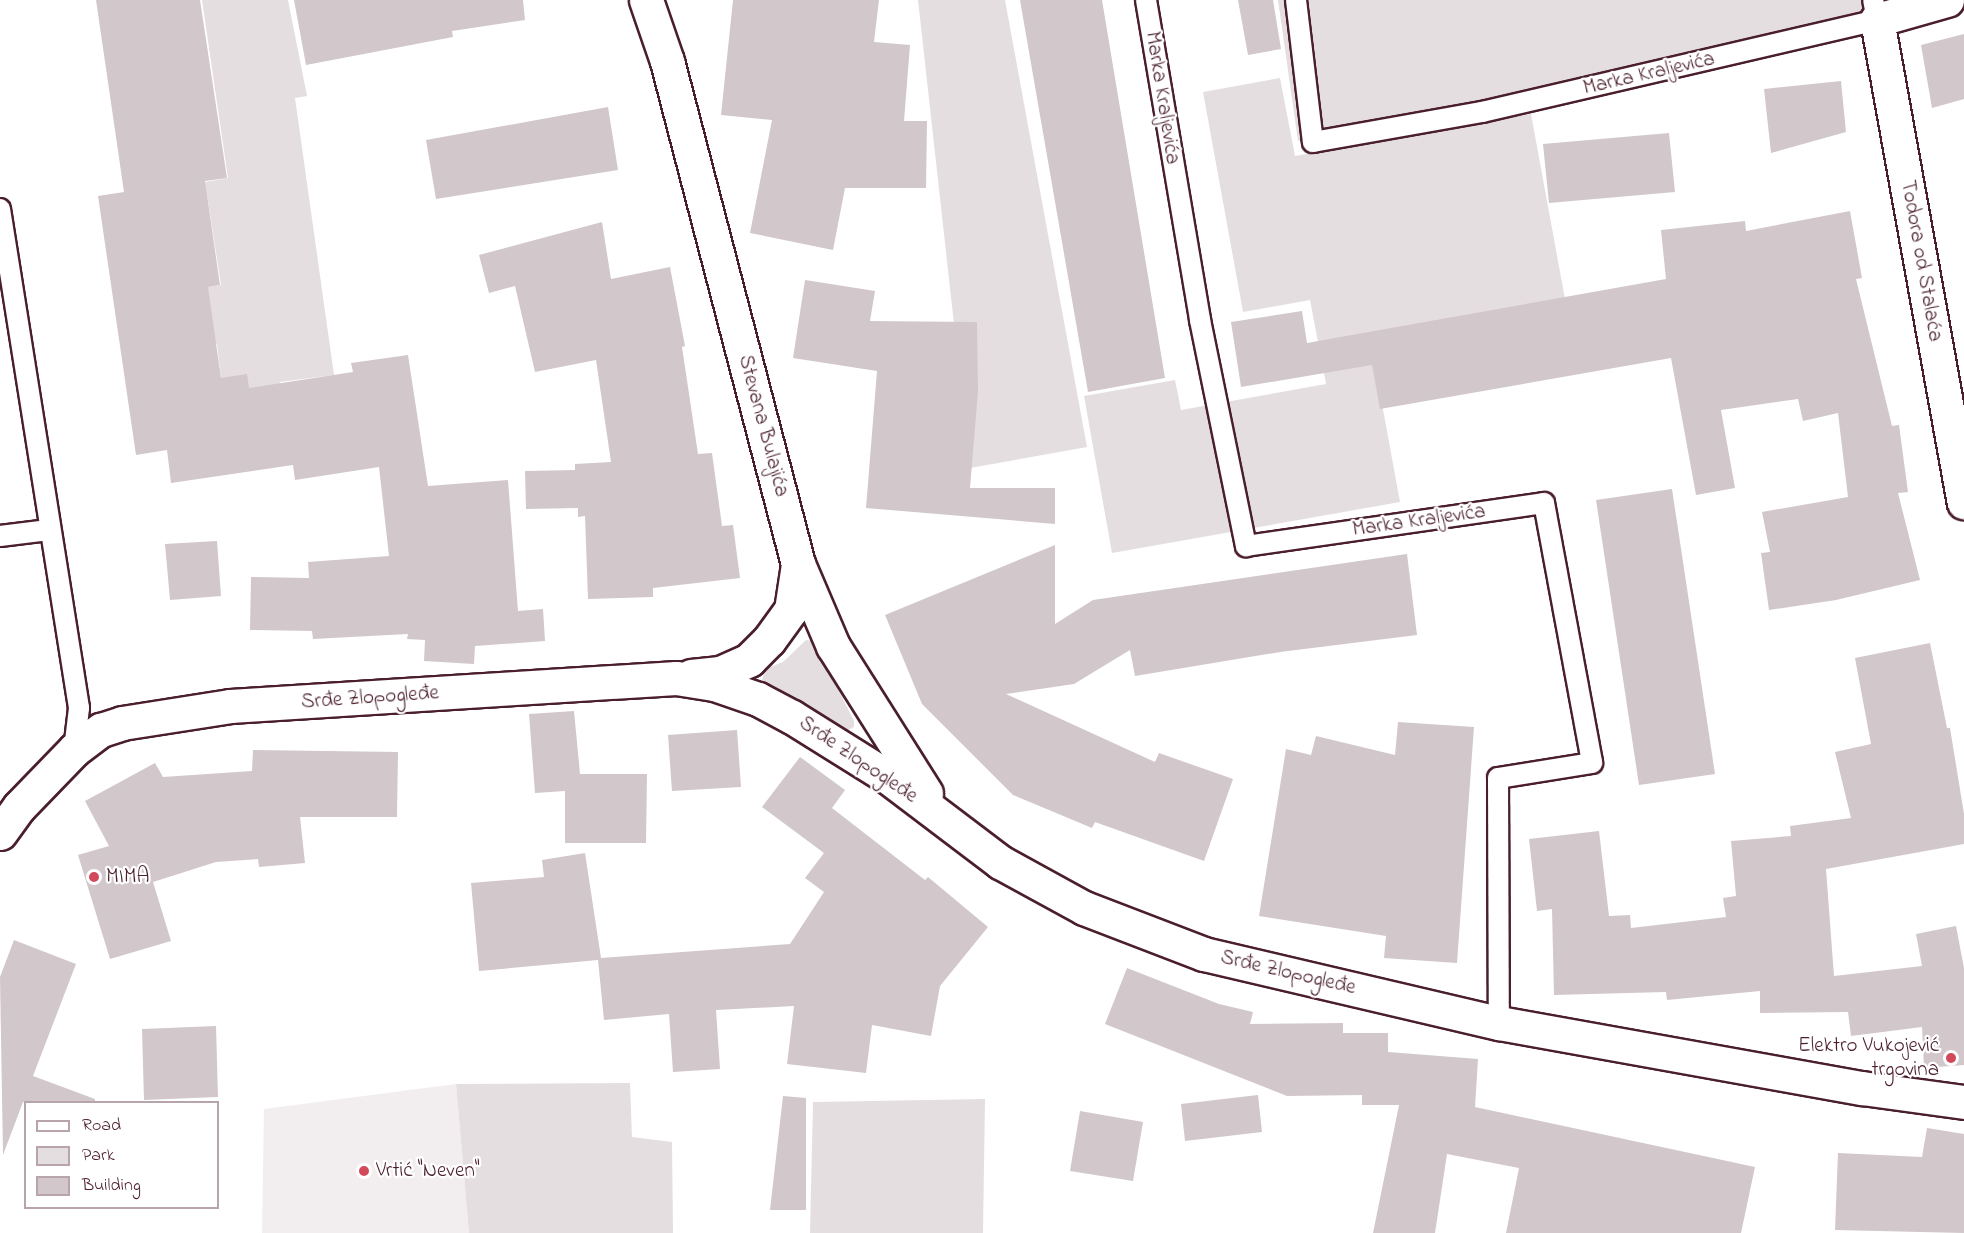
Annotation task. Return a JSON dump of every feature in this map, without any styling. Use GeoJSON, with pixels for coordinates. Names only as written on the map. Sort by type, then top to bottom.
{"type":"FeatureCollection","features":[{"type":"Feature","properties":{"kind":"street","name":"Stevana Bulajića"},"geometry":{"type":"LineString","coordinates":[[646,0],[667,61],[798,564],[833,646],[852,679],[902,761],[947,822]]}},
{"type":"Feature","properties":{"kind":"street","name":"Marka Kraljevića"},"geometry":{"type":"LineString","coordinates":[[1875,10],[1947,0]]}},
{"type":"Feature","properties":{"kind":"street","name":"Todora od Stalaća"},"geometry":{"type":"LineString","coordinates":[[1875,10],[1964,502]]}},
{"type":"Feature","properties":{"kind":"street","name":"Srđe Zlopogleđe"},"geometry":{"type":"LineString","coordinates":[[0,833],[19,807],[74,750],[101,730],[168,713],[676,678],[720,673],[749,660],[791,610],[798,564]]}},
{"type":"Feature","properties":{"kind":"street","name":"Srđe Zlopogleđe"},"geometry":{"type":"LineString","coordinates":[[676,678],[714,684],[758,699],[792,717],[888,777],[1000,862],[1084,908],[1204,954],[1499,1023],[1862,1088],[1964,1102]]}},
{"type":"Feature","properties":{"kind":"lane","name":"Marka Kraljevića"},"geometry":{"type":"LineString","coordinates":[[1146,0],[1200,320],[1246,546],[1544,503],[1592,763],[1498,778],[1499,1023]]}},
{"type":"Feature","properties":{"kind":"lane","name":"Marka Kraljevića"},"geometry":{"type":"LineString","coordinates":[[1296,0],[1313,142],[1482,112],[1875,10]]}},
{"type":"Feature","properties":{"kind":"lane"},"geometry":{"type":"LineString","coordinates":[[0,209],[43,465],[49,530],[79,708],[74,750]]}},
{"type":"Feature","properties":{"kind":"lane"},"geometry":{"type":"LineString","coordinates":[[0,536],[49,530]]}},
{"type":"Feature","properties":{"kind":"shaded area","name":"Vrtić \"Neven\""},"geometry":{"type":"Polygon","coordinates":[[[456,1084],[469,1233],[262,1233],[264,1109],[456,1084]]]}},
{"type":"Feature","properties":{"kind":"green space"},"geometry":{"type":"Polygon","coordinates":[[[202,0],[288,0],[307,96],[295,98],[334,375],[280,382],[280,392],[250,396],[221,378],[217,344],[204,346],[195,289],[221,285],[205,182],[228,178],[202,0]]]}},
{"type":"Feature","properties":{"kind":"green space"},"geometry":{"type":"Polygon","coordinates":[[[918,0],[1005,0],[1087,447],[970,468],[918,0]]]}},
{"type":"Feature","properties":{"kind":"green space"},"geometry":{"type":"Polygon","coordinates":[[[1278,0],[1865,0],[1868,16],[1495,104],[1298,141],[1278,0]]]}},
{"type":"Feature","properties":{"kind":"green space"},"geometry":{"type":"Polygon","coordinates":[[[1280,78],[1295,156],[1531,114],[1565,299],[1369,333],[1400,502],[1112,553],[1084,396],[1175,380],[1181,410],[1326,384],[1310,300],[1243,312],[1203,92],[1280,78]]]}},
{"type":"Feature","properties":{"kind":"green space"},"geometry":{"type":"Polygon","coordinates":[[[806,640],[814,641],[854,721],[854,727],[848,730],[805,703],[767,687],[762,680],[765,669],[783,662],[806,640]]]}},
{"type":"Feature","properties":{"kind":"green space"},"geometry":{"type":"Polygon","coordinates":[[[630,1083],[632,1137],[672,1142],[673,1233],[469,1233],[456,1084],[630,1083]]]}},
{"type":"Feature","properties":{"kind":"green space"},"geometry":{"type":"Polygon","coordinates":[[[985,1099],[983,1233],[810,1233],[813,1102],[985,1099]]]}},
{"type":"Feature","properties":{"kind":"building"},"geometry":{"type":"Polygon","coordinates":[[[96,0],[200,0],[227,178],[205,181],[220,285],[208,287],[221,378],[247,374],[249,388],[353,372],[351,363],[408,355],[428,486],[508,480],[518,611],[543,609],[545,641],[475,646],[474,664],[424,661],[425,640],[407,639],[408,634],[313,639],[312,631],[250,630],[251,577],[309,578],[308,562],[389,556],[379,467],[295,480],[293,465],[171,483],[167,450],[136,455],[98,196],[124,192],[96,0]]]}},
{"type":"Feature","properties":{"kind":"building"},"geometry":{"type":"Polygon","coordinates":[[[294,0],[523,0],[525,20],[452,31],[453,37],[306,65],[294,0]]]}},
{"type":"Feature","properties":{"kind":"building"},"geometry":{"type":"Polygon","coordinates":[[[733,0],[879,0],[874,42],[910,45],[904,121],[927,121],[926,188],[845,188],[833,250],[750,233],[772,120],[721,115],[733,0]]]}},
{"type":"Feature","properties":{"kind":"building"},"geometry":{"type":"Polygon","coordinates":[[[1020,0],[1102,0],[1165,378],[1088,392],[1020,0]]]}},
{"type":"Feature","properties":{"kind":"building"},"geometry":{"type":"Polygon","coordinates":[[[1238,0],[1273,0],[1281,49],[1248,55],[1238,0]]]}},
{"type":"Feature","properties":{"kind":"building"},"geometry":{"type":"Polygon","coordinates":[[[1964,34],[1964,99],[1932,108],[1921,45],[1964,34]]]}},
{"type":"Feature","properties":{"kind":"building"},"geometry":{"type":"Polygon","coordinates":[[[1841,81],[1846,132],[1771,153],[1764,89],[1841,81]]]}},
{"type":"Feature","properties":{"kind":"building"},"geometry":{"type":"Polygon","coordinates":[[[608,107],[618,170],[436,199],[426,140],[608,107]]]}},
{"type":"Feature","properties":{"kind":"building"},"geometry":{"type":"Polygon","coordinates":[[[1669,133],[1675,192],[1549,203],[1543,144],[1669,133]]]}},
{"type":"Feature","properties":{"kind":"building"},"geometry":{"type":"Polygon","coordinates":[[[1850,211],[1862,278],[1856,279],[1892,426],[1899,425],[1908,492],[1898,493],[1920,580],[1836,600],[1769,610],[1761,553],[1770,552],[1762,512],[1848,497],[1838,413],[1803,421],[1798,399],[1721,410],[1735,488],[1696,495],[1671,358],[1380,409],[1372,365],[1241,387],[1231,322],[1302,311],[1307,343],[1666,279],[1661,230],[1745,221],[1746,231],[1850,211]]]}},
{"type":"Feature","properties":{"kind":"building"},"geometry":{"type":"Polygon","coordinates":[[[602,222],[611,279],[670,267],[685,346],[682,347],[698,454],[712,453],[722,526],[733,525],[740,578],[653,588],[653,597],[588,599],[585,516],[578,517],[578,508],[526,509],[525,471],[575,470],[575,464],[611,462],[596,360],[535,372],[515,286],[489,293],[479,255],[602,222]]]}},
{"type":"Feature","properties":{"kind":"building"},"geometry":{"type":"Polygon","coordinates":[[[805,280],[875,291],[870,321],[977,322],[978,391],[970,488],[1055,488],[1055,524],[866,508],[877,371],[793,358],[805,280]]]}},
{"type":"Feature","properties":{"kind":"building"},"geometry":{"type":"Polygon","coordinates":[[[1672,489],[1715,774],[1639,785],[1596,500],[1672,489]]]}},
{"type":"Feature","properties":{"kind":"building"},"geometry":{"type":"Polygon","coordinates":[[[217,541],[221,596],[170,600],[165,544],[217,541]]]}},
{"type":"Feature","properties":{"kind":"building"},"geometry":{"type":"Polygon","coordinates":[[[1055,545],[1055,624],[1093,600],[1407,554],[1417,635],[1280,652],[1135,676],[1130,650],[1074,684],[1006,694],[1155,762],[1159,753],[1233,779],[1204,861],[1095,822],[1092,828],[1013,795],[922,704],[885,615],[1055,545]]]}},
{"type":"Feature","properties":{"kind":"building"},"geometry":{"type":"Polygon","coordinates":[[[1930,643],[1947,728],[1950,728],[1964,814],[1964,844],[1826,869],[1834,976],[1922,966],[1916,934],[1956,926],[1964,968],[1964,1065],[1924,1068],[1922,1027],[1851,1036],[1848,1012],[1760,1013],[1760,991],[1667,1000],[1666,992],[1554,995],[1552,909],[1537,911],[1529,839],[1599,831],[1609,916],[1630,915],[1631,928],[1726,917],[1723,898],[1736,896],[1731,841],[1791,836],[1790,826],[1851,818],[1835,752],[1871,744],[1855,658],[1930,643]]]}},
{"type":"Feature","properties":{"kind":"building"},"geometry":{"type":"Polygon","coordinates":[[[574,711],[580,774],[647,774],[646,843],[565,843],[565,791],[535,793],[529,714],[574,711]]]}},
{"type":"Feature","properties":{"kind":"building"},"geometry":{"type":"Polygon","coordinates":[[[1398,722],[1474,727],[1457,963],[1384,958],[1386,936],[1259,916],[1286,749],[1311,755],[1316,736],[1395,755],[1398,722]]]}},
{"type":"Feature","properties":{"kind":"building"},"geometry":{"type":"Polygon","coordinates":[[[737,730],[741,787],[672,791],[668,735],[737,730]]]}},
{"type":"Feature","properties":{"kind":"building"},"geometry":{"type":"Polygon","coordinates":[[[253,750],[398,752],[397,817],[300,817],[305,863],[259,867],[258,859],[216,862],[153,882],[171,941],[110,959],[78,855],[109,846],[85,801],[155,763],[163,777],[252,771],[253,750]]]}},
{"type":"Feature","properties":{"kind":"building"},"geometry":{"type":"Polygon","coordinates":[[[800,757],[845,790],[832,808],[925,880],[928,877],[988,927],[940,986],[931,1036],[872,1025],[866,1073],[787,1064],[794,1006],[716,1010],[720,1069],[673,1072],[669,1014],[604,1020],[598,960],[479,971],[471,883],[544,877],[542,860],[585,853],[601,958],[790,944],[824,892],[805,878],[824,853],[762,807],[800,757]]]}},
{"type":"Feature","properties":{"kind":"building"},"geometry":{"type":"Polygon","coordinates":[[[14,940],[76,964],[33,1076],[95,1099],[95,1101],[24,1101],[3,1155],[0,977],[14,940]]]}},
{"type":"Feature","properties":{"kind":"building"},"geometry":{"type":"Polygon","coordinates":[[[1127,968],[1219,1004],[1253,1012],[1250,1024],[1343,1023],[1343,1033],[1388,1033],[1388,1052],[1478,1059],[1475,1107],[1755,1167],[1741,1233],[1506,1233],[1519,1168],[1447,1154],[1435,1233],[1373,1233],[1399,1105],[1362,1105],[1362,1095],[1287,1096],[1105,1024],[1127,968]]]}},
{"type":"Feature","properties":{"kind":"building"},"geometry":{"type":"Polygon","coordinates":[[[216,1026],[218,1097],[144,1100],[142,1029],[216,1026]]]}},
{"type":"Feature","properties":{"kind":"building"},"geometry":{"type":"Polygon","coordinates":[[[1258,1095],[1262,1132],[1185,1141],[1181,1104],[1258,1095]]]}},
{"type":"Feature","properties":{"kind":"building"},"geometry":{"type":"Polygon","coordinates":[[[783,1096],[806,1098],[806,1210],[770,1210],[783,1096]]]}},
{"type":"Feature","properties":{"kind":"building"},"geometry":{"type":"Polygon","coordinates":[[[1080,1111],[1143,1122],[1133,1181],[1070,1171],[1080,1111]]]}},
{"type":"Feature","properties":{"kind":"building"},"geometry":{"type":"Polygon","coordinates":[[[1927,1128],[1964,1134],[1964,1233],[1835,1230],[1838,1153],[1922,1157],[1927,1128]]]}},
{"type":"Feature","properties":{"kind":"place","name":"MIMA"},"geometry":{"type":"Point","coordinates":[94,877]}},
{"type":"Feature","properties":{"kind":"place","name":"Elektro Vukojević trgovina"},"geometry":{"type":"Point","coordinates":[1951,1058]}},
{"type":"Feature","properties":{"kind":"place","name":"Vrtić \"Neven\""},"geometry":{"type":"Point","coordinates":[364,1171]}}]}
